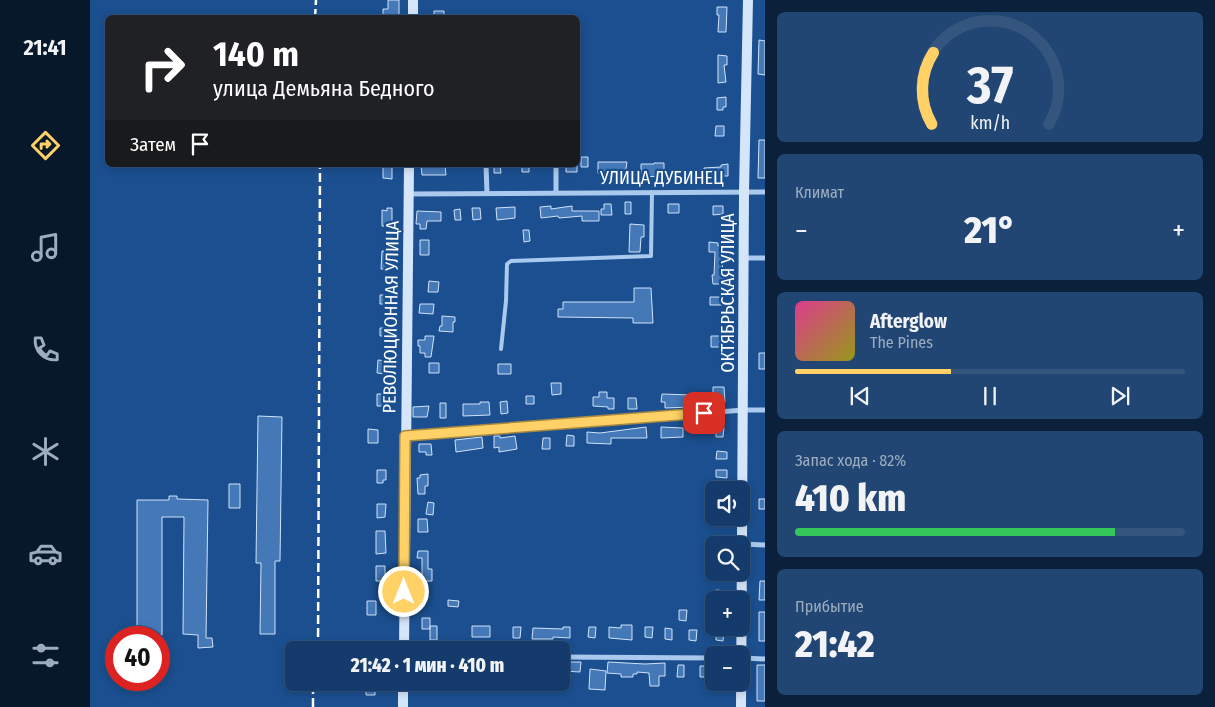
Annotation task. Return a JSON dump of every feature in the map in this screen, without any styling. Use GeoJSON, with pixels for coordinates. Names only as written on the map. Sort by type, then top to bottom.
{"type":"FeatureCollection","features":[{"type":"Feature","properties":{"kind":"main road"},"geometry":{"type":"LineString","coordinates":[[413,0],[413,15]]}},
{"type":"Feature","properties":{"kind":"main road","name":"ОКТЯБРЬСКАЯ УЛИЦА"},"geometry":{"type":"LineString","coordinates":[[743,536],[744,192],[748,0]]}},
{"type":"Feature","properties":{"kind":"main road","name":"РЕВОЛЮЦИОННАЯ УЛИЦА"},"geometry":{"type":"LineString","coordinates":[[404,641],[409,167]]}},
{"type":"Feature","properties":{"kind":"main road","name":"ОКТЯБРЬСКАЯ УЛИЦА"},"geometry":{"type":"LineString","coordinates":[[742,646],[743,581]]}},
{"type":"Feature","properties":{"kind":"main road"},"geometry":{"type":"LineString","coordinates":[[403,691],[403,707]]}},
{"type":"Feature","properties":{"kind":"main road","name":"ОКТЯБРЬСКАЯ УЛИЦА"},"geometry":{"type":"LineString","coordinates":[[741,691],[741,707]]}},
{"type":"Feature","properties":{"kind":"street"},"geometry":{"type":"LineString","coordinates":[[486,167],[487,194]]}},
{"type":"Feature","properties":{"kind":"street"},"geometry":{"type":"LineString","coordinates":[[556,167],[556,193]]}},
{"type":"Feature","properties":{"kind":"street","name":"УЛИЦА ДУБИНЕЦ"},"geometry":{"type":"LineString","coordinates":[[409,194],[765,192]]}},
{"type":"Feature","properties":{"kind":"street"},"geometry":{"type":"LineString","coordinates":[[744,258],[765,258]]}},
{"type":"Feature","properties":{"kind":"street"},"geometry":{"type":"LineString","coordinates":[[405,436],[744,410],[765,410]]}},
{"type":"Feature","properties":{"kind":"street"},"geometry":{"type":"LineString","coordinates":[[750,544],[765,545]]}},
{"type":"Feature","properties":{"kind":"street"},"geometry":{"type":"LineString","coordinates":[[570,657],[705,658]]}},
{"type":"Feature","properties":{"kind":"street"},"geometry":{"type":"LineString","coordinates":[[750,658],[765,659]]}},
{"type":"Feature","properties":{"kind":"lane"},"geometry":{"type":"LineString","coordinates":[[501,349],[506,301],[507,264],[511,261],[651,256],[652,192]]}},
{"type":"Feature","properties":{"kind":"building"},"geometry":{"type":"Polygon","coordinates":[[[388,0],[399,0],[399,15],[383,15],[383,9],[388,9],[388,0]]]}},
{"type":"Feature","properties":{"kind":"building"},"geometry":{"type":"Polygon","coordinates":[[[717,7],[727,7],[726,32],[718,32],[719,15],[717,15],[717,7]]]}},
{"type":"Feature","properties":{"kind":"building"},"geometry":{"type":"Polygon","coordinates":[[[434,11],[444,11],[444,15],[434,15],[434,11]]]}},
{"type":"Feature","properties":{"kind":"building"},"geometry":{"type":"Polygon","coordinates":[[[759,40],[765,41],[765,75],[758,74],[759,40]]]}},
{"type":"Feature","properties":{"kind":"building"},"geometry":{"type":"Polygon","coordinates":[[[718,55],[727,56],[727,65],[724,65],[726,82],[718,83],[718,55]]]}},
{"type":"Feature","properties":{"kind":"building"},"geometry":{"type":"Polygon","coordinates":[[[726,97],[726,107],[723,107],[723,110],[717,110],[717,98],[726,97]]]}},
{"type":"Feature","properties":{"kind":"building"},"geometry":{"type":"Polygon","coordinates":[[[716,126],[724,126],[724,136],[715,136],[716,126]]]}},
{"type":"Feature","properties":{"kind":"building"},"geometry":{"type":"Polygon","coordinates":[[[759,140],[765,140],[765,178],[758,178],[759,140]]]}},
{"type":"Feature","properties":{"kind":"building"},"geometry":{"type":"Polygon","coordinates":[[[581,157],[588,157],[588,167],[581,167],[581,157]]]}},
{"type":"Feature","properties":{"kind":"building"},"geometry":{"type":"Polygon","coordinates":[[[598,162],[627,162],[625,175],[598,173],[598,162]]]}},
{"type":"Feature","properties":{"kind":"building"},"geometry":{"type":"Polygon","coordinates":[[[664,163],[664,176],[641,177],[641,164],[664,163]]]}},
{"type":"Feature","properties":{"kind":"building"},"geometry":{"type":"Polygon","coordinates":[[[728,164],[728,176],[704,176],[704,168],[721,167],[721,165],[728,164]]]}},
{"type":"Feature","properties":{"kind":"building"},"geometry":{"type":"Polygon","coordinates":[[[383,167],[392,167],[392,179],[383,178],[383,167]]]}},
{"type":"Feature","properties":{"kind":"building"},"geometry":{"type":"Polygon","coordinates":[[[421,167],[445,167],[446,175],[422,175],[421,167]]]}},
{"type":"Feature","properties":{"kind":"building"},"geometry":{"type":"Polygon","coordinates":[[[494,167],[500,167],[501,173],[494,173],[494,167]]]}},
{"type":"Feature","properties":{"kind":"building"},"geometry":{"type":"Polygon","coordinates":[[[522,167],[529,167],[529,172],[522,172],[522,167]]]}},
{"type":"Feature","properties":{"kind":"building"},"geometry":{"type":"Polygon","coordinates":[[[566,167],[577,167],[577,172],[566,172],[566,167]]]}},
{"type":"Feature","properties":{"kind":"building"},"geometry":{"type":"Polygon","coordinates":[[[625,202],[631,202],[631,214],[625,214],[625,202]]]}},
{"type":"Feature","properties":{"kind":"building"},"geometry":{"type":"Polygon","coordinates":[[[604,204],[611,204],[612,215],[601,215],[601,209],[604,209],[604,204]]]}},
{"type":"Feature","properties":{"kind":"building"},"geometry":{"type":"Polygon","coordinates":[[[668,204],[679,204],[679,213],[668,213],[668,204]]]}},
{"type":"Feature","properties":{"kind":"building"},"geometry":{"type":"Polygon","coordinates":[[[551,206],[551,209],[572,206],[572,211],[599,211],[599,221],[582,221],[582,216],[541,218],[540,207],[551,206]]]}},
{"type":"Feature","properties":{"kind":"building"},"geometry":{"type":"Polygon","coordinates":[[[713,206],[723,206],[723,214],[713,215],[713,206]]]}},
{"type":"Feature","properties":{"kind":"building"},"geometry":{"type":"Polygon","coordinates":[[[515,207],[515,218],[497,220],[496,208],[515,207]]]}},
{"type":"Feature","properties":{"kind":"building"},"geometry":{"type":"Polygon","coordinates":[[[387,208],[392,208],[392,227],[382,226],[382,210],[387,211],[387,208]]]}},
{"type":"Feature","properties":{"kind":"building"},"geometry":{"type":"Polygon","coordinates":[[[472,208],[480,208],[481,219],[473,220],[472,208]]]}},
{"type":"Feature","properties":{"kind":"building"},"geometry":{"type":"Polygon","coordinates":[[[460,209],[461,220],[455,220],[454,210],[460,209]]]}},
{"type":"Feature","properties":{"kind":"building"},"geometry":{"type":"Polygon","coordinates":[[[417,211],[441,212],[441,221],[427,221],[426,229],[420,229],[420,224],[416,224],[417,211]]]}},
{"type":"Feature","properties":{"kind":"building"},"geometry":{"type":"Polygon","coordinates":[[[630,224],[644,225],[644,237],[641,237],[640,252],[629,252],[630,224]]]}},
{"type":"Feature","properties":{"kind":"building"},"geometry":{"type":"Polygon","coordinates":[[[523,230],[529,230],[530,241],[524,242],[523,230]]]}},
{"type":"Feature","properties":{"kind":"building"},"geometry":{"type":"Polygon","coordinates":[[[420,240],[429,240],[429,255],[420,255],[420,240]]]}},
{"type":"Feature","properties":{"kind":"building"},"geometry":{"type":"Polygon","coordinates":[[[709,242],[718,243],[718,246],[723,246],[722,284],[713,284],[712,275],[714,275],[715,252],[709,252],[709,242]]]}},
{"type":"Feature","properties":{"kind":"building"},"geometry":{"type":"Polygon","coordinates":[[[382,251],[388,251],[388,254],[391,254],[390,269],[381,269],[382,251]]]}},
{"type":"Feature","properties":{"kind":"building"},"geometry":{"type":"Polygon","coordinates":[[[429,281],[439,282],[438,292],[428,292],[429,281]]]}},
{"type":"Feature","properties":{"kind":"building"},"geometry":{"type":"Polygon","coordinates":[[[634,288],[651,288],[653,323],[633,323],[633,318],[558,317],[558,309],[563,309],[563,302],[634,302],[634,288]]]}},
{"type":"Feature","properties":{"kind":"building"},"geometry":{"type":"Polygon","coordinates":[[[380,295],[391,295],[391,304],[380,304],[380,295]]]}},
{"type":"Feature","properties":{"kind":"building"},"geometry":{"type":"Polygon","coordinates":[[[710,297],[722,297],[722,305],[710,305],[710,297]]]}},
{"type":"Feature","properties":{"kind":"building"},"geometry":{"type":"Polygon","coordinates":[[[420,304],[434,304],[433,314],[419,313],[420,304]]]}},
{"type":"Feature","properties":{"kind":"building"},"geometry":{"type":"Polygon","coordinates":[[[442,316],[455,317],[453,332],[439,331],[440,326],[442,326],[442,316]]]}},
{"type":"Feature","properties":{"kind":"building"},"geometry":{"type":"Polygon","coordinates":[[[380,328],[388,328],[388,336],[380,336],[380,328]]]}},
{"type":"Feature","properties":{"kind":"building"},"geometry":{"type":"Polygon","coordinates":[[[425,336],[434,336],[431,357],[425,357],[425,353],[420,353],[420,346],[418,346],[418,340],[425,340],[425,336]]]}},
{"type":"Feature","properties":{"kind":"building"},"geometry":{"type":"Polygon","coordinates":[[[711,336],[720,336],[720,347],[711,347],[711,336]]]}},
{"type":"Feature","properties":{"kind":"building"},"geometry":{"type":"Polygon","coordinates":[[[759,353],[765,353],[765,369],[759,369],[759,353]]]}},
{"type":"Feature","properties":{"kind":"building"},"geometry":{"type":"Polygon","coordinates":[[[378,360],[388,361],[387,374],[377,373],[378,360]]]}},
{"type":"Feature","properties":{"kind":"building"},"geometry":{"type":"Polygon","coordinates":[[[429,363],[439,363],[439,373],[429,373],[429,363]]]}},
{"type":"Feature","properties":{"kind":"building"},"geometry":{"type":"Polygon","coordinates":[[[498,364],[511,364],[511,374],[498,374],[498,364]]]}},
{"type":"Feature","properties":{"kind":"building"},"geometry":{"type":"Polygon","coordinates":[[[551,383],[561,383],[561,394],[552,395],[551,383]]]}},
{"type":"Feature","properties":{"kind":"building"},"geometry":{"type":"Polygon","coordinates":[[[713,387],[724,387],[725,402],[713,402],[713,387]]]}},
{"type":"Feature","properties":{"kind":"building"},"geometry":{"type":"Polygon","coordinates":[[[599,392],[607,392],[607,398],[614,398],[614,409],[593,406],[593,397],[599,397],[599,392]]]}},
{"type":"Feature","properties":{"kind":"building"},"geometry":{"type":"Polygon","coordinates":[[[377,394],[387,394],[387,406],[377,406],[377,394]]]}},
{"type":"Feature","properties":{"kind":"building"},"geometry":{"type":"Polygon","coordinates":[[[662,394],[692,395],[692,407],[665,408],[665,402],[661,402],[662,394]]]}},
{"type":"Feature","properties":{"kind":"building"},"geometry":{"type":"Polygon","coordinates":[[[526,396],[534,396],[534,404],[526,404],[526,396]]]}},
{"type":"Feature","properties":{"kind":"building"},"geometry":{"type":"Polygon","coordinates":[[[628,398],[636,398],[637,409],[628,409],[628,398]]]}},
{"type":"Feature","properties":{"kind":"building"},"geometry":{"type":"Polygon","coordinates":[[[507,401],[508,413],[501,414],[500,402],[507,401]]]}},
{"type":"Feature","properties":{"kind":"building"},"geometry":{"type":"Polygon","coordinates":[[[480,402],[489,402],[490,415],[463,416],[463,404],[480,404],[480,402]]]}},
{"type":"Feature","properties":{"kind":"building"},"geometry":{"type":"Polygon","coordinates":[[[440,403],[446,403],[446,418],[440,418],[440,403]]]}},
{"type":"Feature","properties":{"kind":"building"},"geometry":{"type":"Polygon","coordinates":[[[429,406],[427,417],[413,417],[413,407],[429,406]]]}},
{"type":"Feature","properties":{"kind":"building"},"geometry":{"type":"Polygon","coordinates":[[[258,416],[282,417],[280,561],[275,561],[275,634],[260,634],[261,563],[256,563],[258,416]]]}},
{"type":"Feature","properties":{"kind":"building"},"geometry":{"type":"Polygon","coordinates":[[[646,427],[647,438],[611,438],[611,444],[587,443],[587,432],[600,433],[646,427]]]}},
{"type":"Feature","properties":{"kind":"building"},"geometry":{"type":"Polygon","coordinates":[[[661,427],[683,428],[683,437],[661,438],[661,427]]]}},
{"type":"Feature","properties":{"kind":"building"},"geometry":{"type":"Polygon","coordinates":[[[716,428],[724,428],[723,437],[716,437],[716,428]]]}},
{"type":"Feature","properties":{"kind":"building"},"geometry":{"type":"Polygon","coordinates":[[[368,429],[378,430],[378,443],[368,443],[368,429]]]}},
{"type":"Feature","properties":{"kind":"building"},"geometry":{"type":"Polygon","coordinates":[[[567,435],[574,436],[574,446],[566,446],[567,435]]]}},
{"type":"Feature","properties":{"kind":"building"},"geometry":{"type":"Polygon","coordinates":[[[494,436],[500,436],[500,438],[515,436],[517,449],[499,452],[499,447],[494,448],[494,436]]]}},
{"type":"Feature","properties":{"kind":"building"},"geometry":{"type":"Polygon","coordinates":[[[482,437],[483,448],[456,452],[455,440],[482,437]]]}},
{"type":"Feature","properties":{"kind":"building"},"geometry":{"type":"Polygon","coordinates":[[[543,438],[550,438],[550,449],[542,449],[543,438]]]}},
{"type":"Feature","properties":{"kind":"building"},"geometry":{"type":"Polygon","coordinates":[[[419,444],[431,444],[432,455],[426,455],[426,452],[419,452],[419,444]]]}},
{"type":"Feature","properties":{"kind":"building"},"geometry":{"type":"Polygon","coordinates":[[[717,451],[727,452],[727,459],[716,459],[717,451]]]}},
{"type":"Feature","properties":{"kind":"building"},"geometry":{"type":"Polygon","coordinates":[[[377,470],[386,470],[386,480],[383,480],[383,483],[377,483],[377,470]]]}},
{"type":"Feature","properties":{"kind":"building"},"geometry":{"type":"Polygon","coordinates":[[[716,470],[727,470],[727,478],[716,477],[716,470]]]}},
{"type":"Feature","properties":{"kind":"building"},"geometry":{"type":"Polygon","coordinates":[[[428,474],[428,486],[425,486],[425,494],[418,494],[417,478],[420,478],[420,475],[428,474]]]}},
{"type":"Feature","properties":{"kind":"building"},"geometry":{"type":"Polygon","coordinates":[[[229,484],[240,484],[240,508],[229,508],[229,484]]]}},
{"type":"Feature","properties":{"kind":"building"},"geometry":{"type":"Polygon","coordinates":[[[169,496],[177,496],[177,499],[208,500],[206,638],[212,638],[213,647],[198,648],[198,635],[183,634],[184,517],[162,517],[162,626],[137,626],[137,500],[169,500],[169,496]]]}},
{"type":"Feature","properties":{"kind":"building"},"geometry":{"type":"Polygon","coordinates":[[[759,499],[765,499],[765,509],[759,509],[759,499]]]}},
{"type":"Feature","properties":{"kind":"building"},"geometry":{"type":"Polygon","coordinates":[[[428,502],[434,503],[433,515],[426,514],[428,502]]]}},
{"type":"Feature","properties":{"kind":"building"},"geometry":{"type":"Polygon","coordinates":[[[377,504],[386,504],[385,517],[377,518],[377,504]]]}},
{"type":"Feature","properties":{"kind":"building"},"geometry":{"type":"Polygon","coordinates":[[[418,519],[427,519],[428,532],[418,532],[418,519]]]}},
{"type":"Feature","properties":{"kind":"building"},"geometry":{"type":"Polygon","coordinates":[[[376,531],[385,531],[386,553],[376,554],[376,531]]]}},
{"type":"Feature","properties":{"kind":"building"},"geometry":{"type":"Polygon","coordinates":[[[418,551],[428,551],[428,569],[432,569],[432,581],[422,581],[422,558],[417,558],[418,551]]]}},
{"type":"Feature","properties":{"kind":"building"},"geometry":{"type":"Polygon","coordinates":[[[376,566],[385,566],[385,581],[376,581],[376,566]]]}},
{"type":"Feature","properties":{"kind":"building"},"geometry":{"type":"Polygon","coordinates":[[[760,581],[765,581],[765,600],[759,600],[760,581]]]}},
{"type":"Feature","properties":{"kind":"building"},"geometry":{"type":"Polygon","coordinates":[[[448,600],[459,601],[458,607],[448,606],[448,600]]]}},
{"type":"Feature","properties":{"kind":"building"},"geometry":{"type":"Polygon","coordinates":[[[367,601],[376,601],[376,615],[367,615],[367,601]]]}},
{"type":"Feature","properties":{"kind":"building"},"geometry":{"type":"Polygon","coordinates":[[[679,610],[687,610],[686,621],[679,620],[679,610]]]}},
{"type":"Feature","properties":{"kind":"building"},"geometry":{"type":"Polygon","coordinates":[[[759,612],[765,612],[765,641],[759,641],[759,612]]]}},
{"type":"Feature","properties":{"kind":"building"},"geometry":{"type":"Polygon","coordinates":[[[422,618],[430,618],[430,629],[422,629],[422,618]]]}},
{"type":"Feature","properties":{"kind":"building"},"geometry":{"type":"Polygon","coordinates":[[[621,625],[632,625],[632,640],[609,638],[609,627],[621,628],[621,625]]]}},
{"type":"Feature","properties":{"kind":"building"},"geometry":{"type":"Polygon","coordinates":[[[430,626],[437,626],[437,640],[430,640],[430,626]]]}},
{"type":"Feature","properties":{"kind":"building"},"geometry":{"type":"Polygon","coordinates":[[[472,626],[490,626],[490,637],[472,637],[472,626]]]}},
{"type":"Feature","properties":{"kind":"building"},"geometry":{"type":"Polygon","coordinates":[[[513,627],[521,627],[520,638],[513,638],[513,627]]]}},
{"type":"Feature","properties":{"kind":"building"},"geometry":{"type":"Polygon","coordinates":[[[563,627],[570,627],[570,638],[532,639],[533,628],[563,629],[563,627]]]}},
{"type":"Feature","properties":{"kind":"building"},"geometry":{"type":"Polygon","coordinates":[[[589,627],[596,627],[595,638],[588,637],[589,627]]]}},
{"type":"Feature","properties":{"kind":"building"},"geometry":{"type":"Polygon","coordinates":[[[645,627],[653,627],[652,638],[645,637],[645,627]]]}},
{"type":"Feature","properties":{"kind":"building"},"geometry":{"type":"Polygon","coordinates":[[[665,628],[672,629],[672,640],[665,639],[665,628]]]}},
{"type":"Feature","properties":{"kind":"building"},"geometry":{"type":"Polygon","coordinates":[[[689,630],[697,630],[696,641],[689,640],[689,630]]]}},
{"type":"Feature","properties":{"kind":"building"},"geometry":{"type":"Polygon","coordinates":[[[716,636],[723,636],[723,641],[716,640],[716,636]]]}},
{"type":"Feature","properties":{"kind":"building"},"geometry":{"type":"Polygon","coordinates":[[[570,662],[581,662],[580,672],[570,671],[570,662]]]}},
{"type":"Feature","properties":{"kind":"building"},"geometry":{"type":"Polygon","coordinates":[[[608,662],[665,663],[665,676],[659,676],[659,686],[650,686],[649,673],[637,672],[637,674],[633,674],[633,677],[621,677],[621,674],[607,673],[608,662]]]}},
{"type":"Feature","properties":{"kind":"building"},"geometry":{"type":"Polygon","coordinates":[[[678,665],[684,665],[684,677],[677,677],[678,665]]]}},
{"type":"Feature","properties":{"kind":"building"},"geometry":{"type":"Polygon","coordinates":[[[757,665],[765,665],[765,701],[757,701],[757,665]]]}},
{"type":"Feature","properties":{"kind":"building"},"geometry":{"type":"Polygon","coordinates":[[[700,666],[705,666],[705,677],[700,677],[700,666]]]}},
{"type":"Feature","properties":{"kind":"building"},"geometry":{"type":"Polygon","coordinates":[[[590,669],[606,671],[605,690],[589,689],[590,669]]]}},
{"type":"Feature","properties":{"kind":"building"},"geometry":{"type":"Polygon","coordinates":[[[366,691],[375,691],[375,695],[366,695],[366,691]]]}},
{"type":"Feature","properties":{"kind":"railway"},"geometry":{"type":"LineString","coordinates":[[315,15],[316,0]]}},
{"type":"Feature","properties":{"kind":"railway"},"geometry":{"type":"LineString","coordinates":[[318,641],[320,167]]}},
{"type":"Feature","properties":{"kind":"railway"},"geometry":{"type":"LineString","coordinates":[[313,691],[313,707]]}},
{"type":"Feature","properties":{"kind":"route"},"geometry":{"type":"LineString","coordinates":[[404,592],[405,436],[704,413]]}}]}
